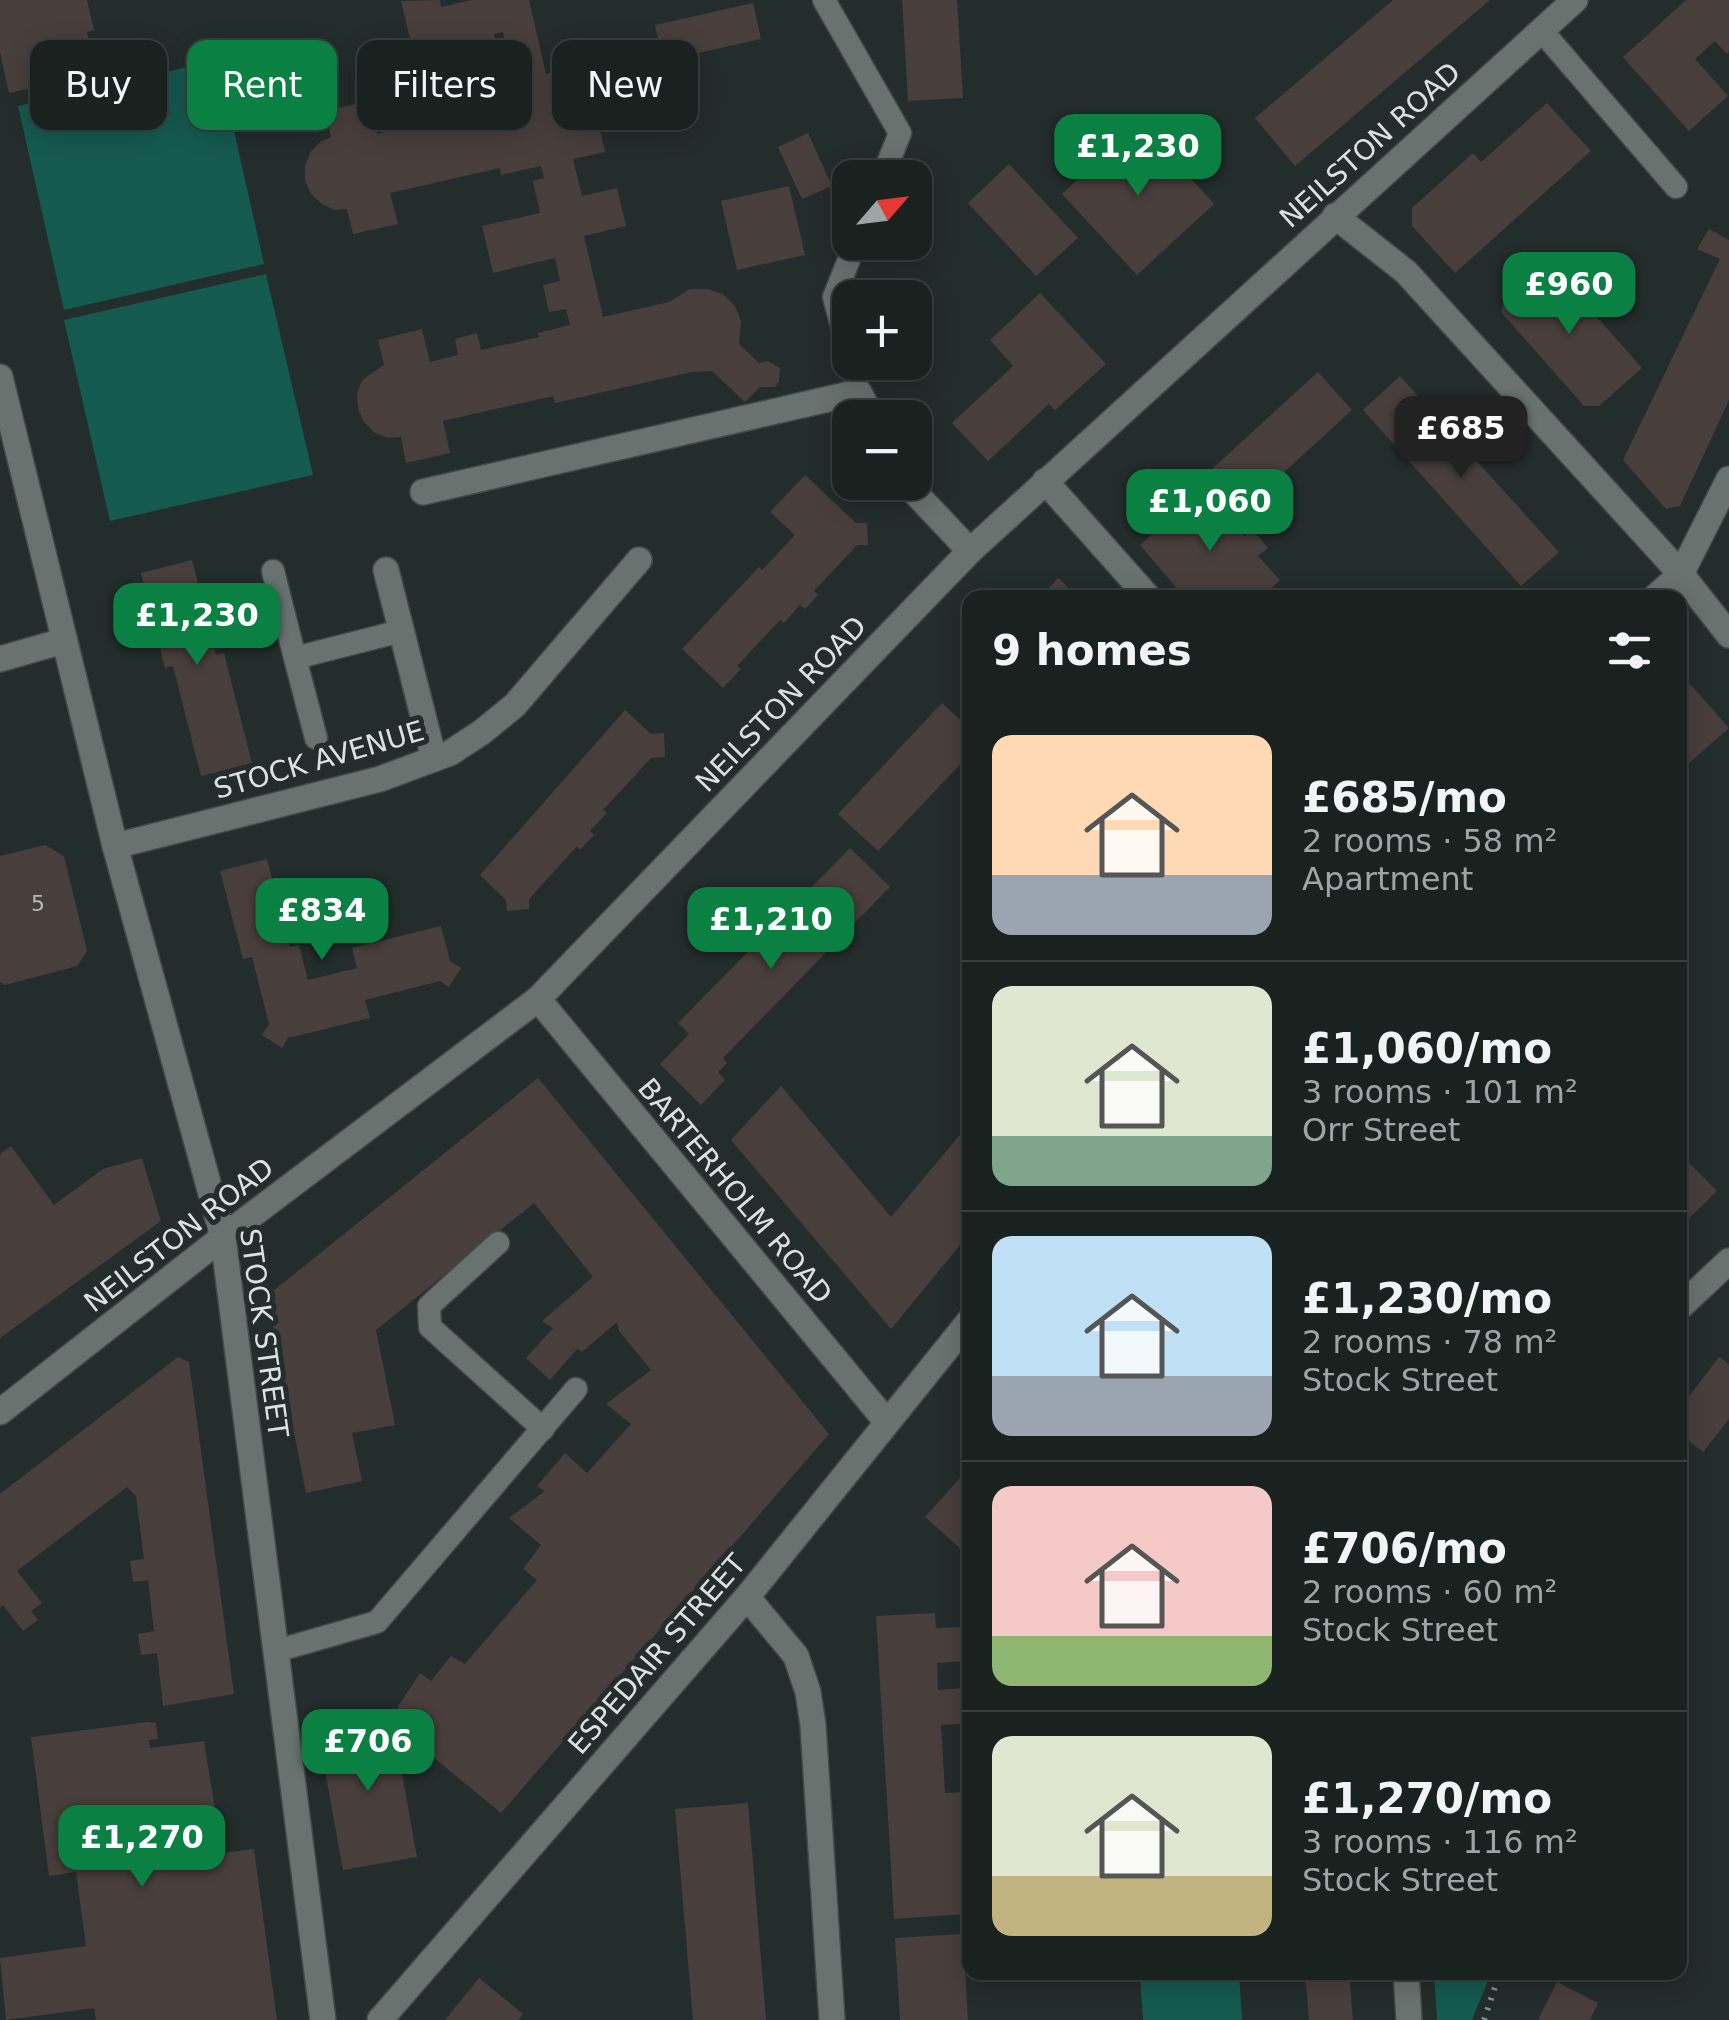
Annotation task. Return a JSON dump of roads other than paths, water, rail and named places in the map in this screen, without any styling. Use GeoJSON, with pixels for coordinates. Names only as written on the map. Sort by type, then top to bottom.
{"type":"FeatureCollection","features":[{"type":"Feature","properties":{"kind":"street","name":"NEILSTON ROAD"},"geometry":{"type":"LineString","coordinates":[[0,1412],[223,1237],[538,999],[970,551],[1571,1]]}},
{"type":"Feature","properties":{"kind":"street"},"geometry":{"type":"LineString","coordinates":[[1335,216],[1406,272],[1682,574],[1729,635]]}},
{"type":"Feature","properties":{"kind":"street","name":"STOCK STREET"},"geometry":{"type":"LineString","coordinates":[[0,378],[115,846],[223,1237],[323,2020]]}},
{"type":"Feature","properties":{"kind":"street"},"geometry":{"type":"LineString","coordinates":[[423,492],[859,392],[863,400]]}},
{"type":"Feature","properties":{"kind":"street"},"geometry":{"type":"LineString","coordinates":[[1663,590],[1682,574],[1729,479]]}},
{"type":"Feature","properties":{"kind":"street"},"geometry":{"type":"LineString","coordinates":[[1045,481],[1141,590]]}},
{"type":"Feature","properties":{"kind":"street"},"geometry":{"type":"LineString","coordinates":[[922,500],[970,551]]}},
{"type":"Feature","properties":{"kind":"street","name":"STOCK AVENUE"},"geometry":{"type":"LineString","coordinates":[[115,846],[380,779],[434,760],[482,732],[515,705],[639,560]]}},
{"type":"Feature","properties":{"kind":"street"},"geometry":{"type":"LineString","coordinates":[[386,570],[434,760]]}},
{"type":"Feature","properties":{"kind":"street"},"geometry":{"type":"LineString","coordinates":[[0,659],[63,641]]}},
{"type":"Feature","properties":{"kind":"street","name":"BARTERHOLM ROAD"},"geometry":{"type":"LineString","coordinates":[[538,999],[886,1421]]}},
{"type":"Feature","properties":{"kind":"street"},"geometry":{"type":"LineString","coordinates":[[1687,1301],[1729,1262]]}},
{"type":"Feature","properties":{"kind":"street","name":"ESPEDAIR STREET"},"geometry":{"type":"LineString","coordinates":[[380,2020],[747,1597],[962,1330]]}},
{"type":"Feature","properties":{"kind":"street"},"geometry":{"type":"LineString","coordinates":[[747,1597],[796,1656],[808,1692],[832,2020]]}},
{"type":"Feature","properties":{"kind":"street"},"geometry":{"type":"LineString","coordinates":[[1406,1980],[1409,2020]]}},
{"type":"Feature","properties":{"kind":"lane"},"geometry":{"type":"LineString","coordinates":[[824,0],[900,133],[889,160]]}},
{"type":"Feature","properties":{"kind":"lane"},"geometry":{"type":"LineString","coordinates":[[1541,30],[1676,188]]}},
{"type":"Feature","properties":{"kind":"lane"},"geometry":{"type":"LineString","coordinates":[[856,380],[859,392]]}},
{"type":"Feature","properties":{"kind":"lane"},"geometry":{"type":"LineString","coordinates":[[273,571],[316,738]]}},
{"type":"Feature","properties":{"kind":"lane"},"geometry":{"type":"LineString","coordinates":[[295,658],[402,632]]}},
{"type":"Feature","properties":{"kind":"lane"},"geometry":{"type":"LineString","coordinates":[[498,1243],[429,1306],[430,1327],[542,1429]]}},
{"type":"Feature","properties":{"kind":"lane"},"geometry":{"type":"LineString","coordinates":[[276,1651],[378,1622],[576,1389]]}}]}
